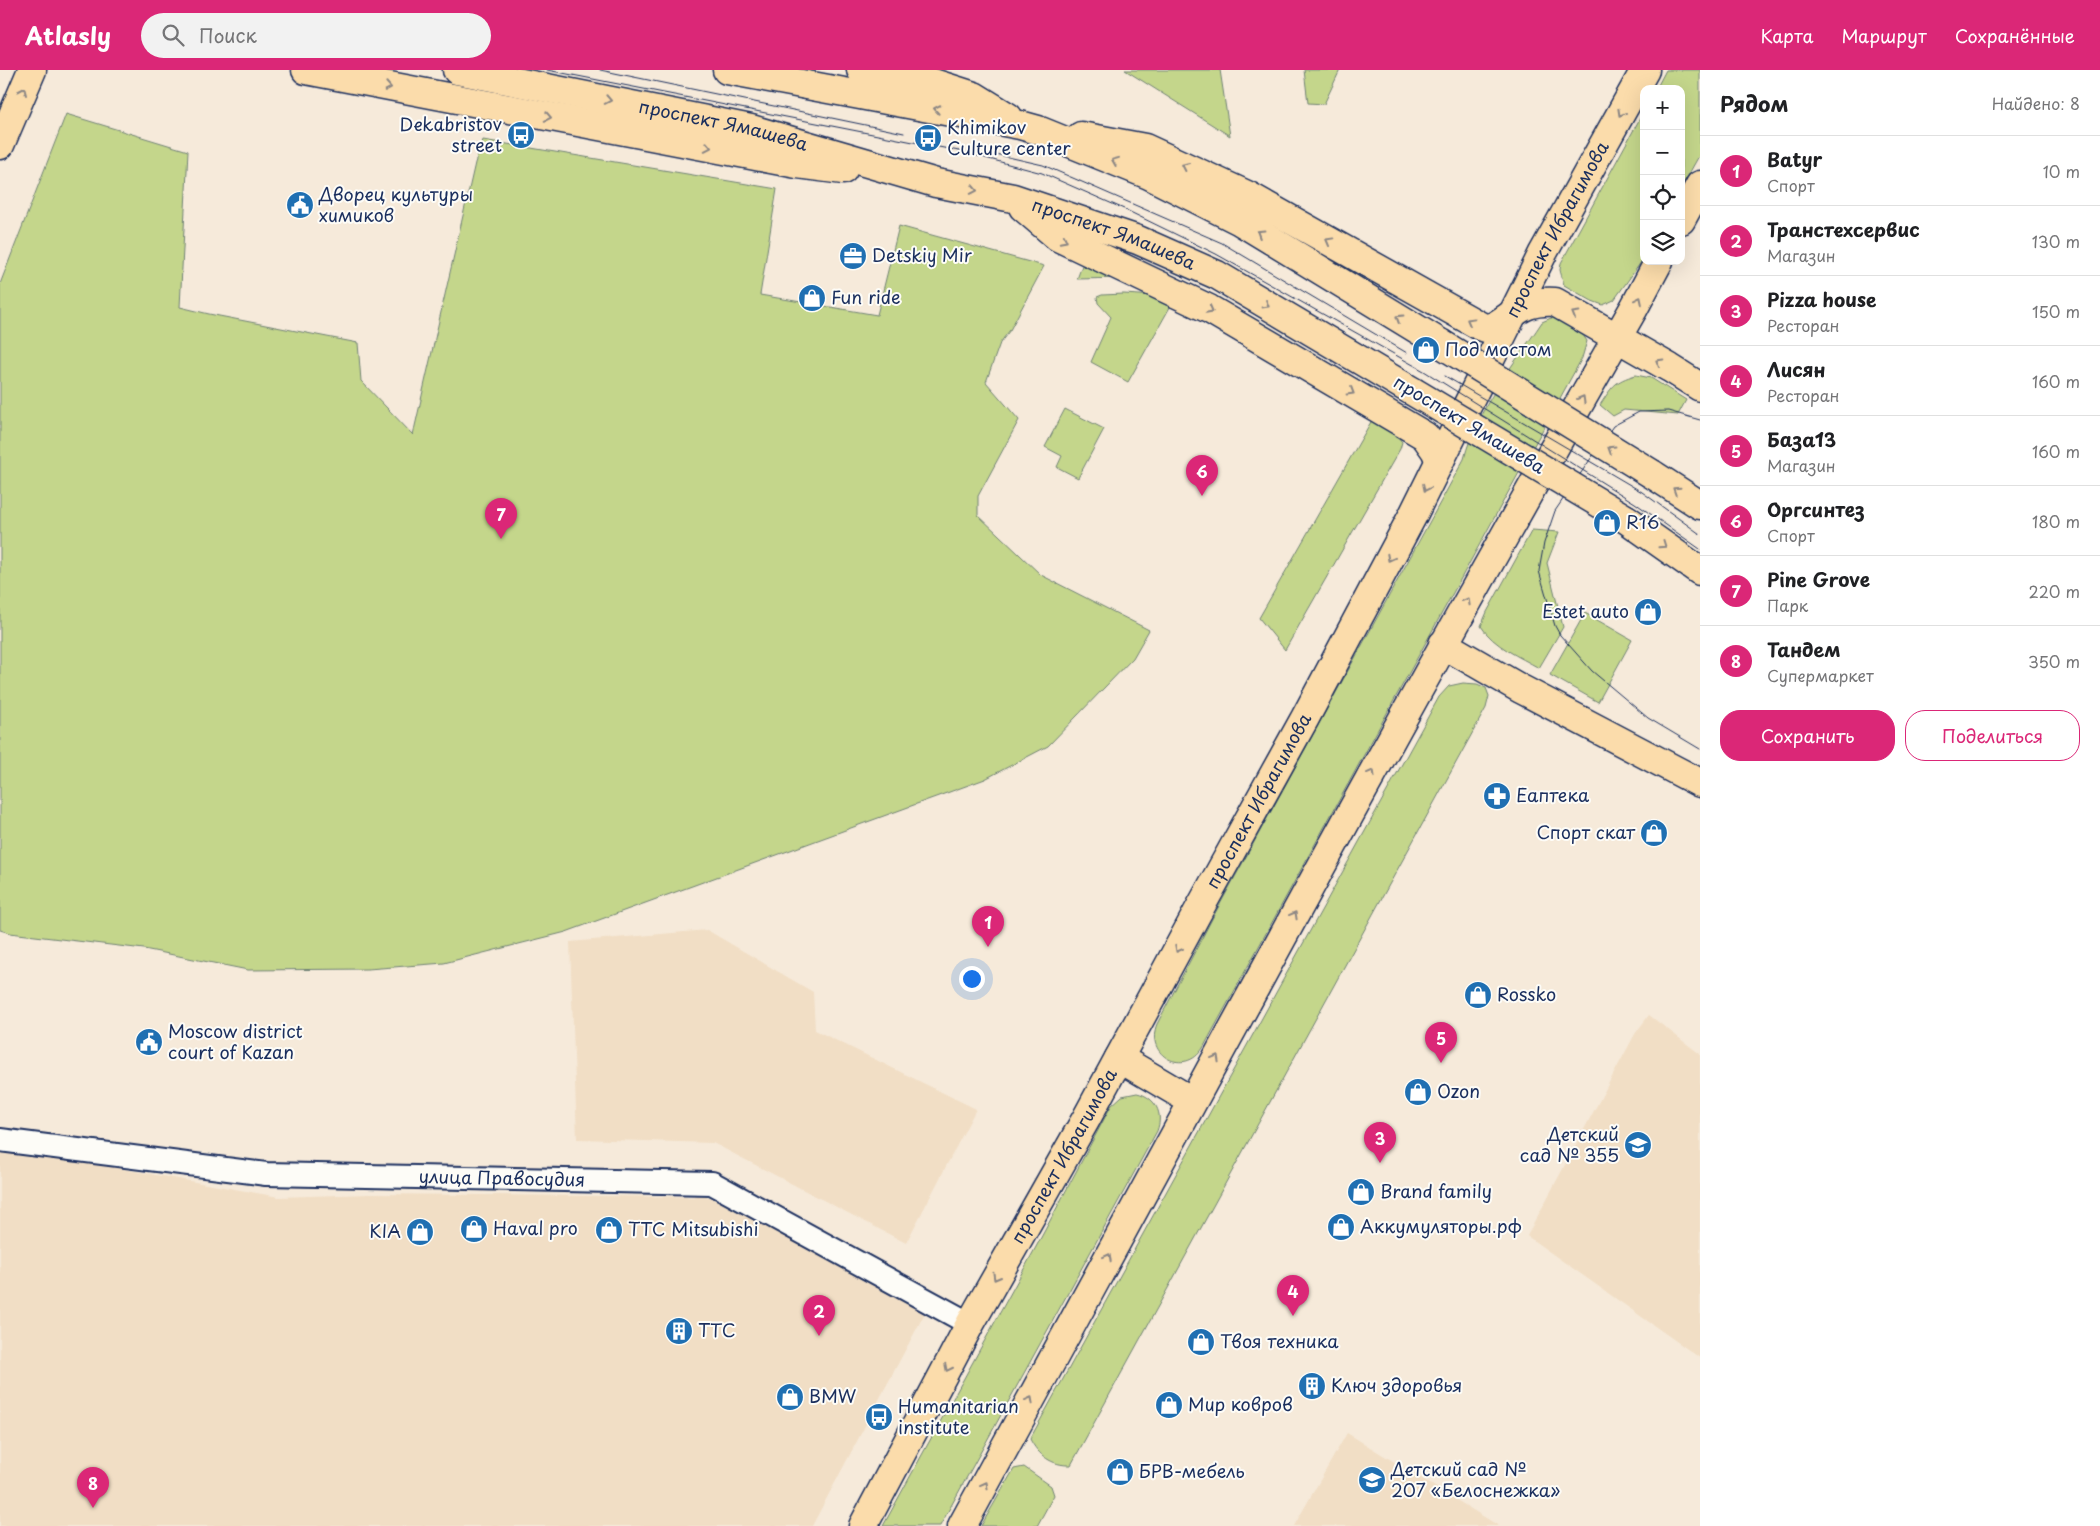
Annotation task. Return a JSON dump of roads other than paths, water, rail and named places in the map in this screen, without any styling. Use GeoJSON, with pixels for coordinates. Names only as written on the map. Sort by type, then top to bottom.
{"type":"FeatureCollection","features":[{"type":"Feature","properties":{"kind":"main road"},"geometry":{"type":"LineString","coordinates":[[0,145],[32,70]]}},
{"type":"Feature","properties":{"kind":"main road"},"geometry":{"type":"LineString","coordinates":[[306,70],[797,164],[936,183]]}},
{"type":"Feature","properties":{"kind":"main road","name":"проспект Ямашева"},"geometry":{"type":"LineString","coordinates":[[457,70],[751,129],[936,183],[1013,198],[1138,240],[1217,275],[1626,519],[1700,571]]}},
{"type":"Feature","properties":{"kind":"main road"},"geometry":{"type":"LineString","coordinates":[[727,70],[1029,128],[1106,139],[1145,148],[1249,196],[1480,326],[1489,329],[1526,305],[1539,301],[1554,302],[1700,387]]}},
{"type":"Feature","properties":{"kind":"main road"},"geometry":{"type":"LineString","coordinates":[[861,70],[924,80],[974,96],[1029,128],[1149,176],[1240,221],[1700,505]]}},
{"type":"Feature","properties":{"kind":"main road","name":"проспект Ибрагимова"},"geometry":{"type":"LineString","coordinates":[[863,1526],[970,1324],[1119,1058],[1310,709],[1440,461],[1543,253],[1645,70]]}},
{"type":"Feature","properties":{"kind":"main road"},"geometry":{"type":"LineString","coordinates":[[1685,213],[1700,185]]}},
{"type":"Feature","properties":{"kind":"main road"},"geometry":{"type":"LineString","coordinates":[[1013,198],[1058,237],[1210,309],[1425,436],[1440,461]]}},
{"type":"Feature","properties":{"kind":"main road"},"geometry":{"type":"LineString","coordinates":[[962,1526],[1192,1101],[1443,644],[1657,265]]}},
{"type":"Feature","properties":{"kind":"main road"},"geometry":{"type":"LineString","coordinates":[[1443,644],[1521,689],[1700,783]]}},
{"type":"Feature","properties":{"kind":"main road"},"geometry":{"type":"LineString","coordinates":[[1119,1058],[1192,1101]]}},
{"type":"Feature","properties":{"kind":"street","name":"улица Правосудия"},"geometry":{"type":"LineString","coordinates":[[0,1140],[266,1174],[712,1183],[937,1308],[970,1324]]}},
{"type":"Feature","properties":{"kind":"tram line"},"geometry":{"type":"LineString","coordinates":[[547,70],[959,151],[1042,173],[1124,209],[1216,254],[1424,371],[1635,503],[1700,549]]}},
{"type":"Feature","properties":{"kind":"tram line"},"geometry":{"type":"LineString","coordinates":[[600,70],[904,133]]}},
{"type":"Feature","properties":{"kind":"tram line"},"geometry":{"type":"LineString","coordinates":[[995,154],[1043,165],[1222,243],[1407,353]]}},
{"type":"Feature","properties":{"kind":"tram line"},"geometry":{"type":"LineString","coordinates":[[1445,376],[1642,492],[1700,534]]}},
{"type":"Feature","properties":{"kind":"tram line"},"geometry":{"type":"LineString","coordinates":[[1700,420],[1668,411],[1639,412],[1613,426],[1555,511],[1544,543],[1539,571],[1555,626],[1560,635],[1592,671],[1648,718],[1700,749]]}},
{"type":"Feature","properties":{"kind":"place","name":"Dekabristov street"},"geometry":{"type":"Point","coordinates":[521,135]}},
{"type":"Feature","properties":{"kind":"place","name":"Khimikov Culture center"},"geometry":{"type":"Point","coordinates":[928,138]}},
{"type":"Feature","properties":{"kind":"place","name":"Дворец культуры химиков"},"geometry":{"type":"Point","coordinates":[300,205]}},
{"type":"Feature","properties":{"kind":"place","name":"Detskiy Mir"},"geometry":{"type":"Point","coordinates":[853,256]}},
{"type":"Feature","properties":{"kind":"place","name":"Fun ride"},"geometry":{"type":"Point","coordinates":[812,298]}},
{"type":"Feature","properties":{"kind":"place","name":"Под мостом"},"geometry":{"type":"Point","coordinates":[1426,350]}},
{"type":"Feature","properties":{"kind":"place","name":"Оргсинтез"},"geometry":{"type":"Point","coordinates":[1202,496]}},
{"type":"Feature","properties":{"kind":"place","name":"R16"},"geometry":{"type":"Point","coordinates":[1607,523]}},
{"type":"Feature","properties":{"kind":"place","name":"Pine Grove"},"geometry":{"type":"Point","coordinates":[501,539]}},
{"type":"Feature","properties":{"kind":"place","name":"Estet auto"},"geometry":{"type":"Point","coordinates":[1648,612]}},
{"type":"Feature","properties":{"kind":"place","name":"Еаптека"},"geometry":{"type":"Point","coordinates":[1497,796]}},
{"type":"Feature","properties":{"kind":"place","name":"Спорт скат"},"geometry":{"type":"Point","coordinates":[1654,833]}},
{"type":"Feature","properties":{"kind":"place","name":"Batyr"},"geometry":{"type":"Point","coordinates":[988,947]}},
{"type":"Feature","properties":{"kind":"place","name":"Rossko"},"geometry":{"type":"Point","coordinates":[1478,995]}},
{"type":"Feature","properties":{"kind":"place","name":"Moscow district court of Kazan"},"geometry":{"type":"Point","coordinates":[149,1042]}},
{"type":"Feature","properties":{"kind":"place","name":"База13"},"geometry":{"type":"Point","coordinates":[1441,1063]}},
{"type":"Feature","properties":{"kind":"place","name":"Ozon"},"geometry":{"type":"Point","coordinates":[1418,1092]}},
{"type":"Feature","properties":{"kind":"place","name":"Детский сад № 355"},"geometry":{"type":"Point","coordinates":[1638,1145]}},
{"type":"Feature","properties":{"kind":"place","name":"Pizza house"},"geometry":{"type":"Point","coordinates":[1380,1163]}},
{"type":"Feature","properties":{"kind":"place","name":"Brand family"},"geometry":{"type":"Point","coordinates":[1361,1192]}},
{"type":"Feature","properties":{"kind":"place","name":"Аккумуляторы.рф"},"geometry":{"type":"Point","coordinates":[1341,1227]}},
{"type":"Feature","properties":{"kind":"place","name":"Haval pro"},"geometry":{"type":"Point","coordinates":[474,1229]}},
{"type":"Feature","properties":{"kind":"place","name":"ТТС Mitsubishi"},"geometry":{"type":"Point","coordinates":[609,1230]}},
{"type":"Feature","properties":{"kind":"place","name":"KIA"},"geometry":{"type":"Point","coordinates":[420,1232]}},
{"type":"Feature","properties":{"kind":"place","name":"Лисян"},"geometry":{"type":"Point","coordinates":[1293,1316]}},
{"type":"Feature","properties":{"kind":"place","name":"ТТС"},"geometry":{"type":"Point","coordinates":[679,1331]}},
{"type":"Feature","properties":{"kind":"place","name":"Транстехсервис"},"geometry":{"type":"Point","coordinates":[819,1336]}},
{"type":"Feature","properties":{"kind":"place","name":"Твоя техника"},"geometry":{"type":"Point","coordinates":[1201,1342]}},
{"type":"Feature","properties":{"kind":"place","name":"Ключ здоровья"},"geometry":{"type":"Point","coordinates":[1312,1386]}},
{"type":"Feature","properties":{"kind":"place","name":"BMW"},"geometry":{"type":"Point","coordinates":[790,1397]}},
{"type":"Feature","properties":{"kind":"place","name":"Мир ковров"},"geometry":{"type":"Point","coordinates":[1169,1405]}},
{"type":"Feature","properties":{"kind":"place","name":"Humanitarian institute"},"geometry":{"type":"Point","coordinates":[879,1417]}},
{"type":"Feature","properties":{"kind":"place","name":"БРВ-мебель"},"geometry":{"type":"Point","coordinates":[1120,1472]}},
{"type":"Feature","properties":{"kind":"place","name":"Детский сад № 207 «Белоснежка»"},"geometry":{"type":"Point","coordinates":[1372,1480]}},
{"type":"Feature","properties":{"kind":"place","name":"Тандем"},"geometry":{"type":"Point","coordinates":[93,1508]}}]}
